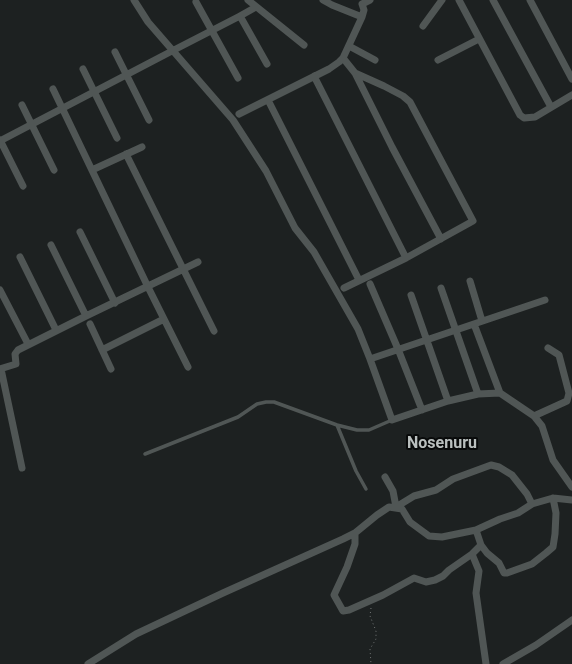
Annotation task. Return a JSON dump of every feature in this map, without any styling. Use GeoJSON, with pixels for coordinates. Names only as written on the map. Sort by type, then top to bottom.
{"type":"FeatureCollection","features":[{"type":"Feature","properties":{"kind":"street"},"geometry":{"type":"LineString","coordinates":[[134,0],[148,22],[233,120],[266,171],[295,228],[314,252],[358,329],[392,420],[448,401],[478,394],[500,393]]}},
{"type":"Feature","properties":{"kind":"street"},"geometry":{"type":"LineString","coordinates":[[248,0],[304,45]]}},
{"type":"Feature","properties":{"kind":"street"},"geometry":{"type":"LineString","coordinates":[[323,0],[362,17]]}},
{"type":"Feature","properties":{"kind":"street"},"geometry":{"type":"LineString","coordinates":[[239,114],[329,69],[343,58],[362,17],[364,10],[361,2],[370,0]]}},
{"type":"Feature","properties":{"kind":"street"},"geometry":{"type":"LineString","coordinates":[[423,26],[442,0]]}},
{"type":"Feature","properties":{"kind":"street"},"geometry":{"type":"LineString","coordinates":[[459,0],[520,115],[524,118],[530,118],[572,95]]}},
{"type":"Feature","properties":{"kind":"street"},"geometry":{"type":"LineString","coordinates":[[493,0],[551,107]]}},
{"type":"Feature","properties":{"kind":"street"},"geometry":{"type":"LineString","coordinates":[[530,0],[572,80]]}},
{"type":"Feature","properties":{"kind":"street"},"geometry":{"type":"LineString","coordinates":[[196,2],[238,78]]}},
{"type":"Feature","properties":{"kind":"street"},"geometry":{"type":"LineString","coordinates":[[23,186],[0,141],[256,7]]}},
{"type":"Feature","properties":{"kind":"street"},"geometry":{"type":"LineString","coordinates":[[240,16],[267,64]]}},
{"type":"Feature","properties":{"kind":"street"},"geometry":{"type":"LineString","coordinates":[[438,60],[479,39]]}},
{"type":"Feature","properties":{"kind":"street"},"geometry":{"type":"LineString","coordinates":[[349,46],[375,60]]}},
{"type":"Feature","properties":{"kind":"street"},"geometry":{"type":"LineString","coordinates":[[114,52],[149,120]]}},
{"type":"Feature","properties":{"kind":"street"},"geometry":{"type":"LineString","coordinates":[[343,58],[355,72],[392,147],[441,239]]}},
{"type":"Feature","properties":{"kind":"street"},"geometry":{"type":"LineString","coordinates":[[83,69],[117,138]]}},
{"type":"Feature","properties":{"kind":"street"},"geometry":{"type":"LineString","coordinates":[[344,288],[406,258],[473,221],[410,102],[391,89],[355,72]]}},
{"type":"Feature","properties":{"kind":"street"},"geometry":{"type":"LineString","coordinates":[[314,76],[406,258]]}},
{"type":"Feature","properties":{"kind":"street"},"geometry":{"type":"LineString","coordinates":[[53,89],[188,367]]}},
{"type":"Feature","properties":{"kind":"street"},"geometry":{"type":"LineString","coordinates":[[268,100],[359,280]]}},
{"type":"Feature","properties":{"kind":"street"},"geometry":{"type":"LineString","coordinates":[[22,105],[54,170]]}},
{"type":"Feature","properties":{"kind":"street"},"geometry":{"type":"LineString","coordinates":[[92,170],[142,147]]}},
{"type":"Feature","properties":{"kind":"street"},"geometry":{"type":"LineString","coordinates":[[126,154],[214,331]]}},
{"type":"Feature","properties":{"kind":"street"},"geometry":{"type":"LineString","coordinates":[[80,232],[115,303]]}},
{"type":"Feature","properties":{"kind":"street"},"geometry":{"type":"LineString","coordinates":[[51,245],[86,316]]}},
{"type":"Feature","properties":{"kind":"street"},"geometry":{"type":"LineString","coordinates":[[20,257],[56,330]]}},
{"type":"Feature","properties":{"kind":"street"},"geometry":{"type":"LineString","coordinates":[[22,468],[1,369],[16,364],[16,352],[28,344],[198,262]]}},
{"type":"Feature","properties":{"kind":"street"},"geometry":{"type":"LineString","coordinates":[[470,281],[482,321]]}},
{"type":"Feature","properties":{"kind":"street"},"geometry":{"type":"LineString","coordinates":[[370,284],[422,410]]}},
{"type":"Feature","properties":{"kind":"street"},"geometry":{"type":"LineString","coordinates":[[440,288],[478,394]]}},
{"type":"Feature","properties":{"kind":"street"},"geometry":{"type":"LineString","coordinates":[[0,290],[28,344]]}},
{"type":"Feature","properties":{"kind":"street"},"geometry":{"type":"LineString","coordinates":[[411,295],[448,401]]}},
{"type":"Feature","properties":{"kind":"street"},"geometry":{"type":"LineString","coordinates":[[370,359],[544,300]]}},
{"type":"Feature","properties":{"kind":"street"},"geometry":{"type":"LineString","coordinates":[[102,350],[164,319]]}},
{"type":"Feature","properties":{"kind":"street"},"geometry":{"type":"LineString","coordinates":[[90,324],[111,369]]}},
{"type":"Feature","properties":{"kind":"street"},"geometry":{"type":"LineString","coordinates":[[474,324],[500,393],[534,416],[542,426],[553,460],[572,487]]}},
{"type":"Feature","properties":{"kind":"street"},"geometry":{"type":"LineString","coordinates":[[534,416],[567,401],[569,393],[559,355],[548,348]]}},
{"type":"Feature","properties":{"kind":"street"},"geometry":{"type":"LineString","coordinates":[[396,507],[414,496],[436,490],[453,479],[491,465],[498,467],[512,475],[527,494],[532,504]]}},
{"type":"Feature","properties":{"kind":"street"},"geometry":{"type":"LineString","coordinates":[[385,477],[393,491],[396,507]]}},
{"type":"Feature","properties":{"kind":"street"},"geometry":{"type":"LineString","coordinates":[[476,530],[481,545],[499,564],[504,573],[532,564],[553,547],[556,513],[553,498]]}},
{"type":"Feature","properties":{"kind":"street"},"geometry":{"type":"LineString","coordinates":[[88,664],[136,634],[355,533],[389,507],[402,509],[410,522],[429,536],[442,537],[476,530],[518,512],[532,504],[553,498],[572,500]]}},
{"type":"Feature","properties":{"kind":"street"},"geometry":{"type":"LineString","coordinates":[[355,533],[354,544],[347,567],[334,595],[343,611],[349,610],[376,598],[414,578],[426,582],[435,580],[443,576],[472,554],[481,545]]}},
{"type":"Feature","properties":{"kind":"street"},"geometry":{"type":"LineString","coordinates":[[472,554],[479,570],[476,593],[486,664]]}},
{"type":"Feature","properties":{"kind":"street"},"geometry":{"type":"LineString","coordinates":[[503,664],[536,645],[572,620]]}},
{"type":"Feature","properties":{"kind":"lane"},"geometry":{"type":"LineString","coordinates":[[145,454],[238,418],[257,404],[266,402],[274,402],[337,425],[356,430],[369,430],[392,420]]}},
{"type":"Feature","properties":{"kind":"lane"},"geometry":{"type":"LineString","coordinates":[[337,425],[356,471],[366,489]]}},
{"type":"Feature","properties":{"kind":"path"},"geometry":{"type":"LineString","coordinates":[[371,664],[370,649],[376,639],[376,631],[370,616],[370,609],[376,598]]}},
{"type":"Feature","properties":{"kind":"district","name":"Nosenuru"},"geometry":{"type":"Point","coordinates":[442,444]}}]}
